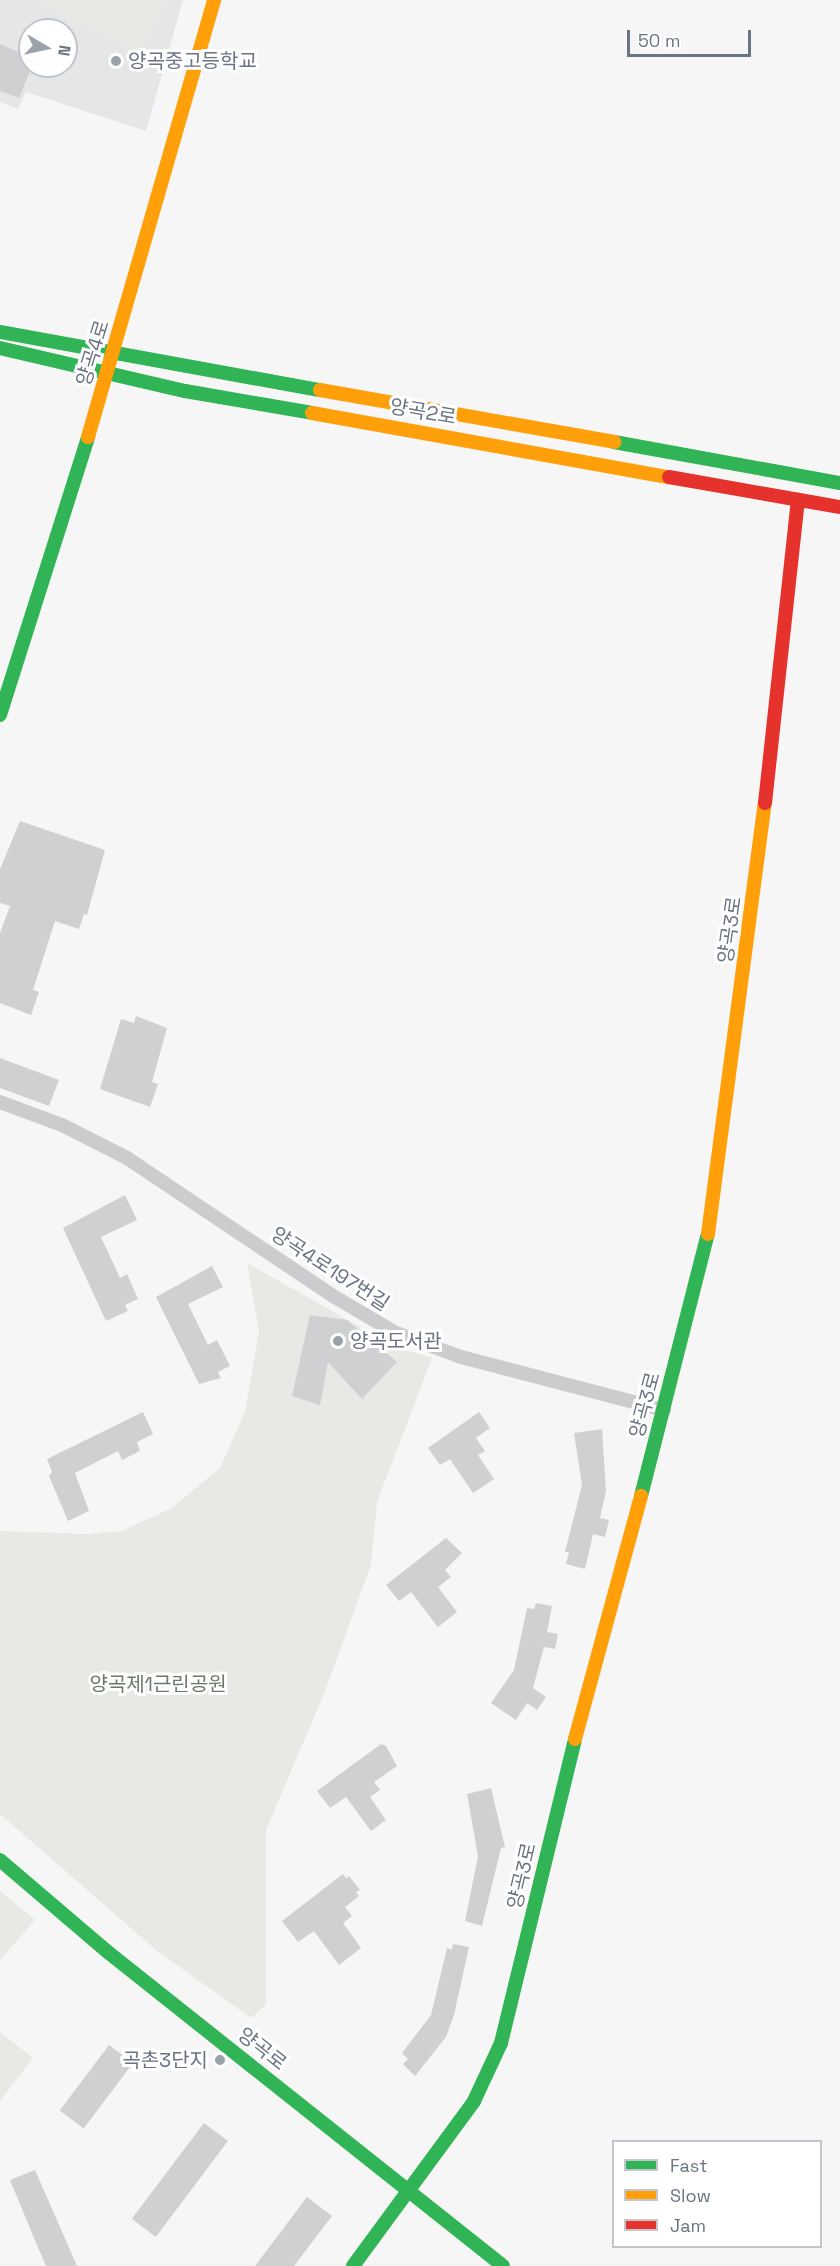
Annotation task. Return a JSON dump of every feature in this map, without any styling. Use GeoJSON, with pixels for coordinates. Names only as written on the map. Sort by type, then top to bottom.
{"type":"FeatureCollection","features":[{"type":"Feature","properties":{"kind":"street","name":"양곡4로"},"geometry":{"type":"LineString","coordinates":[[0,715],[115,351],[214,0]]}},
{"type":"Feature","properties":{"kind":"street","name":"양곡2로"},"geometry":{"type":"LineString","coordinates":[[0,332],[840,483]]}},
{"type":"Feature","properties":{"kind":"street","name":"양곡2로"},"geometry":{"type":"LineString","coordinates":[[0,348],[185,391],[840,507]]}},
{"type":"Feature","properties":{"kind":"street","name":"양곡3로"},"geometry":{"type":"LineString","coordinates":[[353,2266],[410,2192],[474,2101],[501,2043],[572,1751],[664,1410],[713,1213],[755,895],[798,500]]}},
{"type":"Feature","properties":{"kind":"street","name":"양곡4로197번길"},"geometry":{"type":"LineString","coordinates":[[0,1102],[62,1125],[127,1158],[333,1296],[394,1332],[461,1357],[664,1410]]}},
{"type":"Feature","properties":{"kind":"street","name":"양곡로"},"geometry":{"type":"LineString","coordinates":[[0,1860],[109,1953],[503,2266]]}},
{"type":"Feature","properties":{"kind":"shaded area","name":"양곡중고등학교"},"geometry":{"type":"Polygon","coordinates":[[[0,0],[183,0],[146,131],[26,92],[18,109],[0,102],[0,0]]]}},
{"type":"Feature","properties":{"kind":"green space"},"geometry":{"type":"Polygon","coordinates":[[[31,0],[167,0],[140,54],[78,23],[78,18],[67,18],[31,0]]]}},
{"type":"Feature","properties":{"kind":"green space","name":"양곡제1근린공원"},"geometry":{"type":"Polygon","coordinates":[[[247,1263],[394,1346],[432,1358],[377,1502],[371,1565],[324,1694],[266,1830],[266,2005],[251,2018],[157,1951],[0,1814],[0,1531],[88,1534],[122,1531],[172,1508],[220,1468],[245,1412],[259,1331],[247,1263]]]}},
{"type":"Feature","properties":{"kind":"green space"},"geometry":{"type":"Polygon","coordinates":[[[0,1891],[35,1920],[0,1960],[0,1891]]]}},
{"type":"Feature","properties":{"kind":"green space"},"geometry":{"type":"Polygon","coordinates":[[[0,2032],[33,2058],[0,2101],[0,2032]]]}},
{"type":"Feature","properties":{"kind":"building"},"geometry":{"type":"Polygon","coordinates":[[[0,44],[18,52],[18,78],[27,78],[19,98],[0,91],[0,44]]]}},
{"type":"Feature","properties":{"kind":"building"},"geometry":{"type":"Polygon","coordinates":[[[20,821],[105,850],[87,915],[84,914],[79,929],[55,921],[33,990],[39,992],[31,1015],[0,1003],[0,933],[10,906],[0,903],[0,869],[20,821]]]}},
{"type":"Feature","properties":{"kind":"building"},"geometry":{"type":"Polygon","coordinates":[[[136,1016],[167,1028],[152,1082],[158,1084],[150,1107],[100,1089],[121,1019],[134,1023],[136,1016]]]}},
{"type":"Feature","properties":{"kind":"building"},"geometry":{"type":"Polygon","coordinates":[[[0,1058],[59,1080],[49,1106],[0,1088],[0,1058]]]}},
{"type":"Feature","properties":{"kind":"building"},"geometry":{"type":"Polygon","coordinates":[[[125,1195],[137,1220],[101,1237],[120,1278],[127,1274],[138,1299],[125,1305],[128,1311],[106,1321],[63,1228],[125,1195]]]}},
{"type":"Feature","properties":{"kind":"building"},"geometry":{"type":"Polygon","coordinates":[[[212,1266],[223,1287],[188,1304],[208,1345],[217,1340],[230,1366],[218,1372],[221,1378],[199,1384],[156,1297],[212,1266]]]}},
{"type":"Feature","properties":{"kind":"building","name":"양곡도서관"},"geometry":{"type":"Polygon","coordinates":[[[310,1315],[347,1320],[397,1362],[362,1399],[328,1362],[320,1405],[292,1396],[310,1315]]]}},
{"type":"Feature","properties":{"kind":"building"},"geometry":{"type":"Polygon","coordinates":[[[143,1412],[153,1434],[137,1442],[140,1451],[122,1460],[118,1451],[75,1473],[89,1511],[68,1521],[49,1476],[52,1472],[47,1459],[143,1412]]]}},
{"type":"Feature","properties":{"kind":"building"},"geometry":{"type":"Polygon","coordinates":[[[479,1412],[490,1428],[476,1438],[485,1451],[478,1455],[494,1479],[473,1493],[450,1459],[440,1465],[428,1448],[479,1412]]]}},
{"type":"Feature","properties":{"kind":"building"},"geometry":{"type":"Polygon","coordinates":[[[602,1429],[606,1491],[600,1518],[609,1520],[605,1537],[593,1534],[585,1569],[566,1564],[569,1552],[565,1552],[582,1485],[574,1433],[602,1429]]]}},
{"type":"Feature","properties":{"kind":"building"},"geometry":{"type":"Polygon","coordinates":[[[446,1538],[462,1553],[445,1570],[451,1577],[438,1587],[457,1612],[438,1627],[411,1592],[399,1601],[386,1585],[446,1538]]]}},
{"type":"Feature","properties":{"kind":"building"},"geometry":{"type":"Polygon","coordinates":[[[536,1603],[552,1606],[547,1632],[558,1634],[555,1649],[544,1647],[533,1688],[546,1697],[537,1710],[527,1703],[516,1720],[491,1703],[514,1670],[527,1608],[534,1609],[536,1603]]]}},
{"type":"Feature","properties":{"kind":"building"},"geometry":{"type":"Polygon","coordinates":[[[381,1744],[386,1746],[397,1766],[374,1782],[380,1790],[370,1797],[386,1820],[371,1831],[346,1797],[330,1808],[317,1791],[381,1744]]]}},
{"type":"Feature","properties":{"kind":"building"},"geometry":{"type":"Polygon","coordinates":[[[491,1788],[505,1847],[501,1848],[482,1926],[465,1921],[478,1856],[467,1794],[491,1788]]]}},
{"type":"Feature","properties":{"kind":"building"},"geometry":{"type":"Polygon","coordinates":[[[343,1874],[346,1878],[349,1876],[360,1890],[356,1892],[359,1896],[345,1907],[352,1916],[343,1923],[361,1948],[339,1965],[314,1931],[298,1942],[282,1921],[343,1874]]]}},
{"type":"Feature","properties":{"kind":"building"},"geometry":{"type":"Polygon","coordinates":[[[453,1944],[469,1947],[454,2015],[446,2037],[415,2076],[403,2064],[408,2059],[402,2053],[431,2015],[447,1948],[452,1950],[453,1944]]]}},
{"type":"Feature","properties":{"kind":"building"},"geometry":{"type":"Polygon","coordinates":[[[109,2045],[133,2063],[84,2129],[60,2110],[109,2045]]]}},
{"type":"Feature","properties":{"kind":"building"},"geometry":{"type":"Polygon","coordinates":[[[204,2123],[228,2141],[156,2237],[132,2219],[204,2123]]]}},
{"type":"Feature","properties":{"kind":"building"},"geometry":{"type":"Polygon","coordinates":[[[35,2170],[77,2266],[46,2266],[10,2180],[35,2170]]]}},
{"type":"Feature","properties":{"kind":"building"},"geometry":{"type":"Polygon","coordinates":[[[307,2197],[332,2216],[294,2266],[255,2266],[307,2197]]]}},
{"type":"Feature","properties":{"kind":"traffic: fast"},"geometry":{"type":"LineString","coordinates":[[0,332],[320,390]]}},
{"type":"Feature","properties":{"kind":"traffic: fast"},"geometry":{"type":"LineString","coordinates":[[0,348],[185,391],[312,413]]}},
{"type":"Feature","properties":{"kind":"traffic: fast"},"geometry":{"type":"LineString","coordinates":[[0,715],[88,437]]}},
{"type":"Feature","properties":{"kind":"traffic: fast"},"geometry":{"type":"LineString","coordinates":[[614,442],[840,483]]}},
{"type":"Feature","properties":{"kind":"traffic: fast"},"geometry":{"type":"LineString","coordinates":[[641,1496],[708,1234]]}},
{"type":"Feature","properties":{"kind":"traffic: fast"},"geometry":{"type":"LineString","coordinates":[[353,2266],[474,2101],[501,2043],[575,1739]]}},
{"type":"Feature","properties":{"kind":"traffic: fast"},"geometry":{"type":"LineString","coordinates":[[0,1860],[109,1953],[503,2266]]}},
{"type":"Feature","properties":{"kind":"traffic: slow"},"geometry":{"type":"LineString","coordinates":[[88,437],[214,0]]}},
{"type":"Feature","properties":{"kind":"traffic: slow"},"geometry":{"type":"LineString","coordinates":[[320,390],[614,442]]}},
{"type":"Feature","properties":{"kind":"traffic: slow"},"geometry":{"type":"LineString","coordinates":[[312,413],[669,477]]}},
{"type":"Feature","properties":{"kind":"traffic: slow"},"geometry":{"type":"LineString","coordinates":[[708,1234],[765,803]]}},
{"type":"Feature","properties":{"kind":"traffic: slow"},"geometry":{"type":"LineString","coordinates":[[575,1739],[641,1496]]}},
{"type":"Feature","properties":{"kind":"traffic: jam"},"geometry":{"type":"LineString","coordinates":[[669,477],[840,507]]}},
{"type":"Feature","properties":{"kind":"traffic: jam"},"geometry":{"type":"LineString","coordinates":[[765,803],[798,500]]}},
{"type":"Feature","properties":{"kind":"place","name":"양곡중고등학교"},"geometry":{"type":"Point","coordinates":[116,61]}},
{"type":"Feature","properties":{"kind":"place","name":"양곡도서관"},"geometry":{"type":"Point","coordinates":[338,1341]}},
{"type":"Feature","properties":{"kind":"place","name":"곡촌3단지"},"geometry":{"type":"Point","coordinates":[220,2060]}}]}
